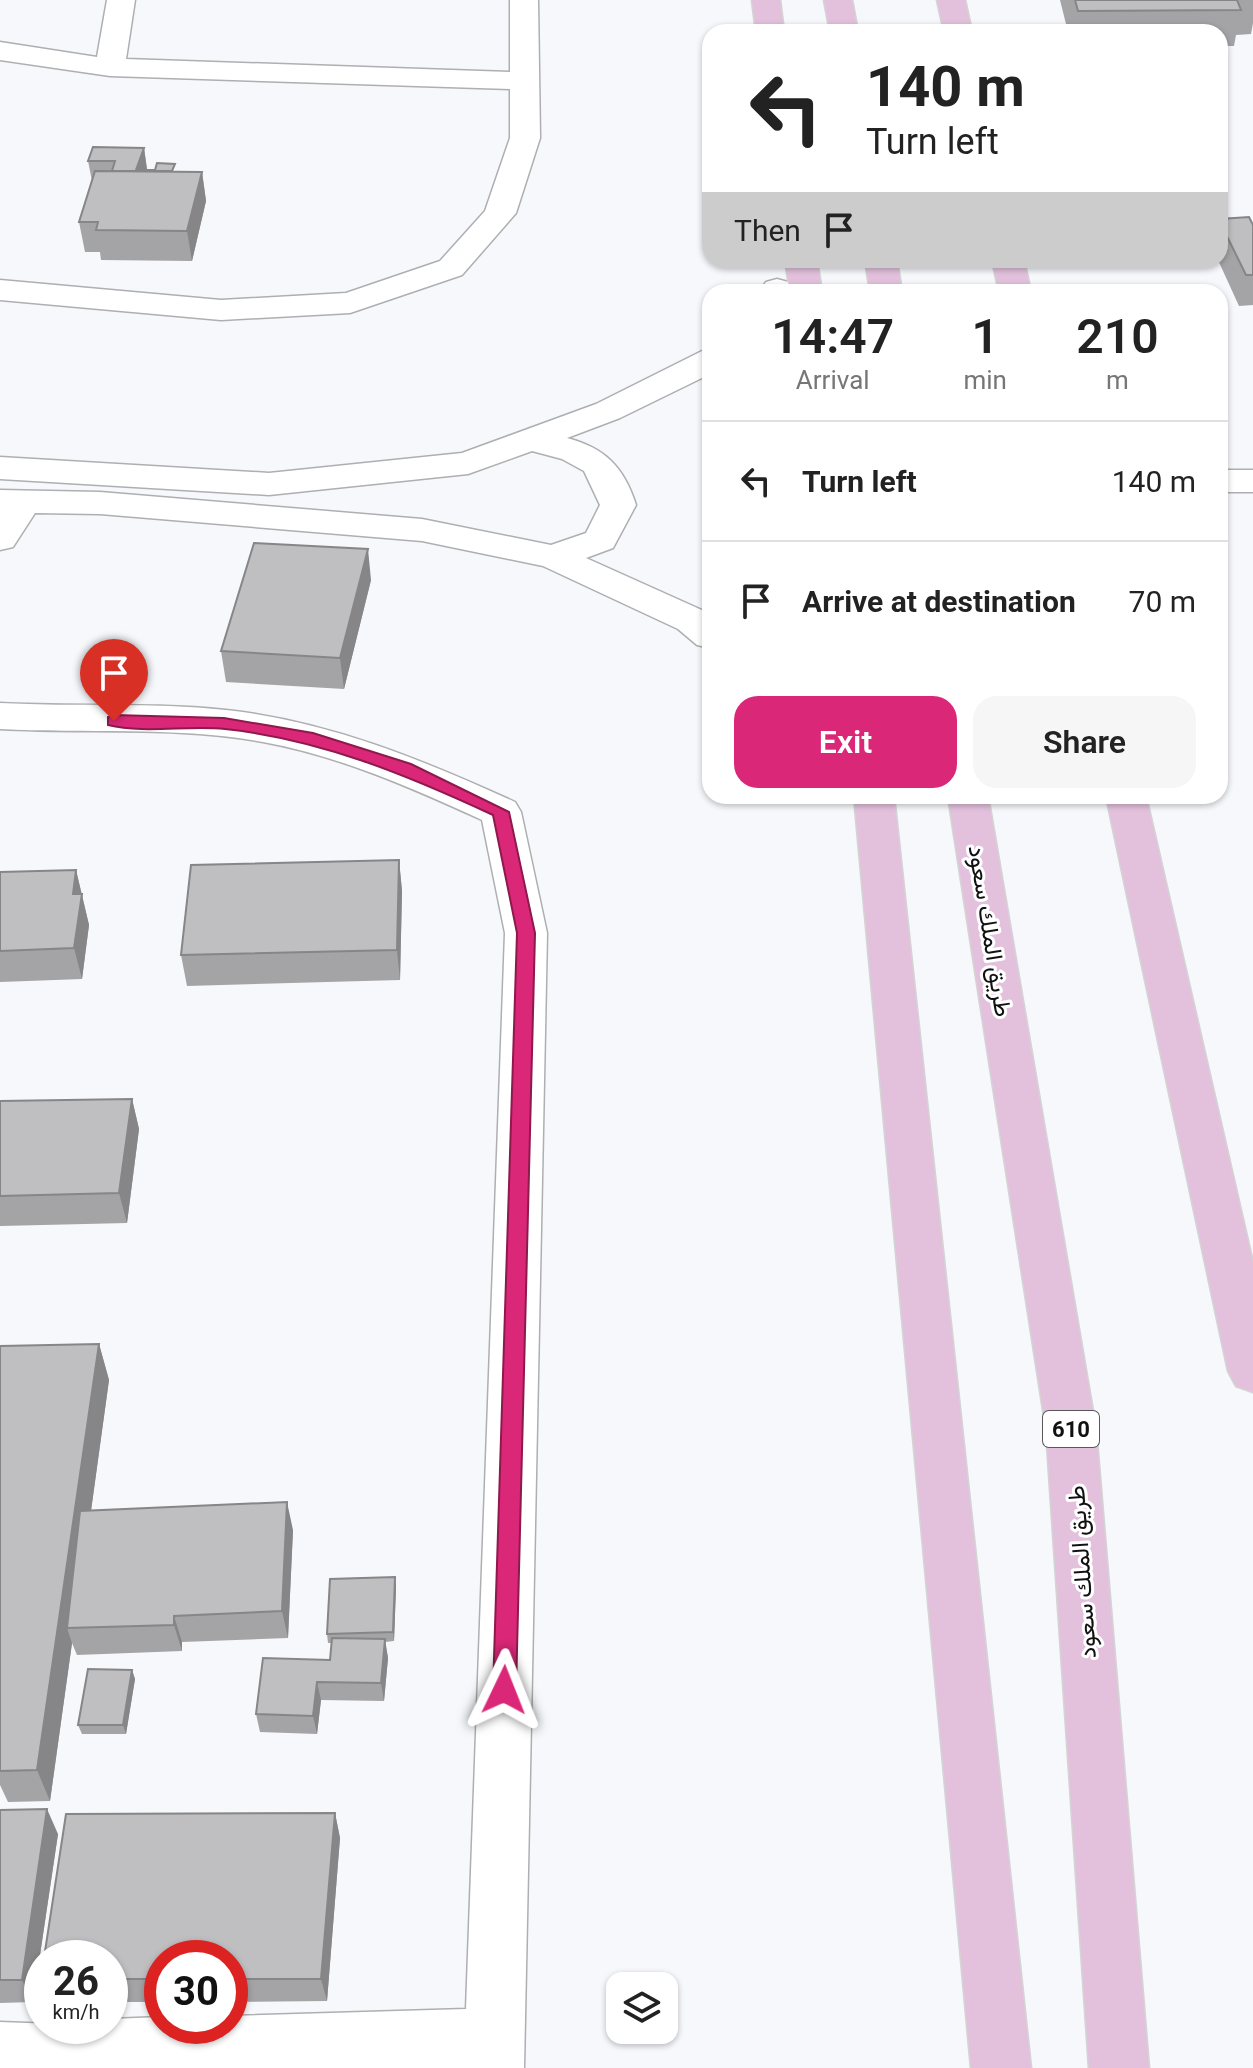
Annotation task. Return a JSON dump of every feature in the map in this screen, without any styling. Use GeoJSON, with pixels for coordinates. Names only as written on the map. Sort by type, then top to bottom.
{"type":"FeatureCollection","features":[{"type":"Feature","properties":{"kind":"main road"},"geometry":{"type":"LineString","coordinates":[[766,0],[769,24]]}},
{"type":"Feature","properties":{"kind":"main road"},"geometry":{"type":"LineString","coordinates":[[838,0],[842,24]]}},
{"type":"Feature","properties":{"kind":"main road"},"geometry":{"type":"LineString","coordinates":[[951,0],[956,24]]}},
{"type":"Feature","properties":{"kind":"main road"},"geometry":{"type":"LineString","coordinates":[[875,804],[1001,2068]]}},
{"type":"Feature","properties":{"kind":"main road","name":"طريق الملك سعود"},"geometry":{"type":"LineString","coordinates":[[969,804],[1071,1429],[1119,2068]]}},
{"type":"Feature","properties":{"kind":"main road"},"geometry":{"type":"LineString","coordinates":[[1128,804],[1253,1371]]}},
{"type":"Feature","properties":{"kind":"street"},"geometry":{"type":"LineString","coordinates":[[110,67],[121,0]]}},
{"type":"Feature","properties":{"kind":"street"},"geometry":{"type":"LineString","coordinates":[[0,290],[221,310],[350,303],[451,268],[500,213],[525,138],[524,0]]}},
{"type":"Feature","properties":{"kind":"street"},"geometry":{"type":"LineString","coordinates":[[0,51],[110,67],[524,81]]}},
{"type":"Feature","properties":{"kind":"street"},"geometry":{"type":"LineString","coordinates":[[0,468],[269,484],[468,463],[608,411],[702,365]]}},
{"type":"Feature","properties":{"kind":"street"},"geometry":{"type":"LineString","coordinates":[[528,440],[570,450],[594,460],[612,477],[618,505],[600,540],[553,557]]}},
{"type":"Feature","properties":{"kind":"street"},"geometry":{"type":"LineString","coordinates":[[1228,481],[1253,481]]}},
{"type":"Feature","properties":{"kind":"street"},"geometry":{"type":"LineString","coordinates":[[0,539],[12,501],[115,504],[422,530],[553,557],[691,620],[702,629]]}},
{"type":"Feature","properties":{"kind":"street"},"geometry":{"type":"LineString","coordinates":[[0,716],[224,723],[313,739],[406,768],[501,812],[526,933],[494,2053],[0,2052]]}},
{"type":"Feature","properties":{"kind":"building"},"geometry":{"type":"Polygon","coordinates":[[[1075,0],[1237,0],[1241,10],[1078,11],[1075,0]]]}},
{"type":"Feature","properties":{"kind":"building"},"geometry":{"type":"Polygon","coordinates":[[[93,147],[144,148],[136,170],[155,170],[157,163],[175,164],[172,171],[112,171],[115,161],[88,161],[93,147]]]}},
{"type":"Feature","properties":{"kind":"building"},"geometry":{"type":"Polygon","coordinates":[[[95,171],[202,172],[187,231],[96,230],[98,222],[79,222],[95,171]]]}},
{"type":"Feature","properties":{"kind":"building"},"geometry":{"type":"Polygon","coordinates":[[[1249,217],[1253,225],[1253,275],[1246,275],[1228,238],[1228,218],[1249,217]]]}},
{"type":"Feature","properties":{"kind":"building"},"geometry":{"type":"Polygon","coordinates":[[[254,543],[368,549],[340,658],[221,651],[254,543]]]}},
{"type":"Feature","properties":{"kind":"building"},"geometry":{"type":"Polygon","coordinates":[[[399,860],[397,950],[181,955],[191,865],[399,860]]]}},
{"type":"Feature","properties":{"kind":"building"},"geometry":{"type":"Polygon","coordinates":[[[76,870],[73,894],[82,894],[74,948],[0,951],[0,872],[76,870]]]}},
{"type":"Feature","properties":{"kind":"building"},"geometry":{"type":"Polygon","coordinates":[[[132,1099],[119,1193],[0,1196],[0,1101],[132,1099]]]}},
{"type":"Feature","properties":{"kind":"building"},"geometry":{"type":"Polygon","coordinates":[[[99,1344],[37,1770],[0,1771],[0,1346],[99,1344]]]}},
{"type":"Feature","properties":{"kind":"building"},"geometry":{"type":"Polygon","coordinates":[[[287,1502],[282,1611],[174,1616],[174,1625],[67,1628],[80,1511],[287,1502]]]}},
{"type":"Feature","properties":{"kind":"building"},"geometry":{"type":"Polygon","coordinates":[[[395,1577],[393,1632],[327,1634],[330,1579],[395,1577]]]}},
{"type":"Feature","properties":{"kind":"building"},"geometry":{"type":"Polygon","coordinates":[[[332,1638],[385,1639],[381,1683],[317,1682],[313,1716],[256,1714],[263,1658],[330,1660],[332,1638]]]}},
{"type":"Feature","properties":{"kind":"building"},"geometry":{"type":"Polygon","coordinates":[[[88,1669],[132,1670],[123,1725],[78,1725],[88,1669]]]}},
{"type":"Feature","properties":{"kind":"building"},"geometry":{"type":"Polygon","coordinates":[[[47,1809],[28,1940],[24,1940],[22,1980],[0,1980],[0,1810],[47,1809]]]}},
{"type":"Feature","properties":{"kind":"building"},"geometry":{"type":"Polygon","coordinates":[[[335,1813],[321,1979],[248,1979],[248,1940],[144,1940],[144,1979],[128,1979],[128,1940],[47,1940],[66,1814],[335,1813]]]}},
{"type":"Feature","properties":{"kind":"route"},"geometry":{"type":"LineString","coordinates":[[114,721],[224,723],[313,739],[406,768],[501,812],[526,933],[504,1690]]}}]}
